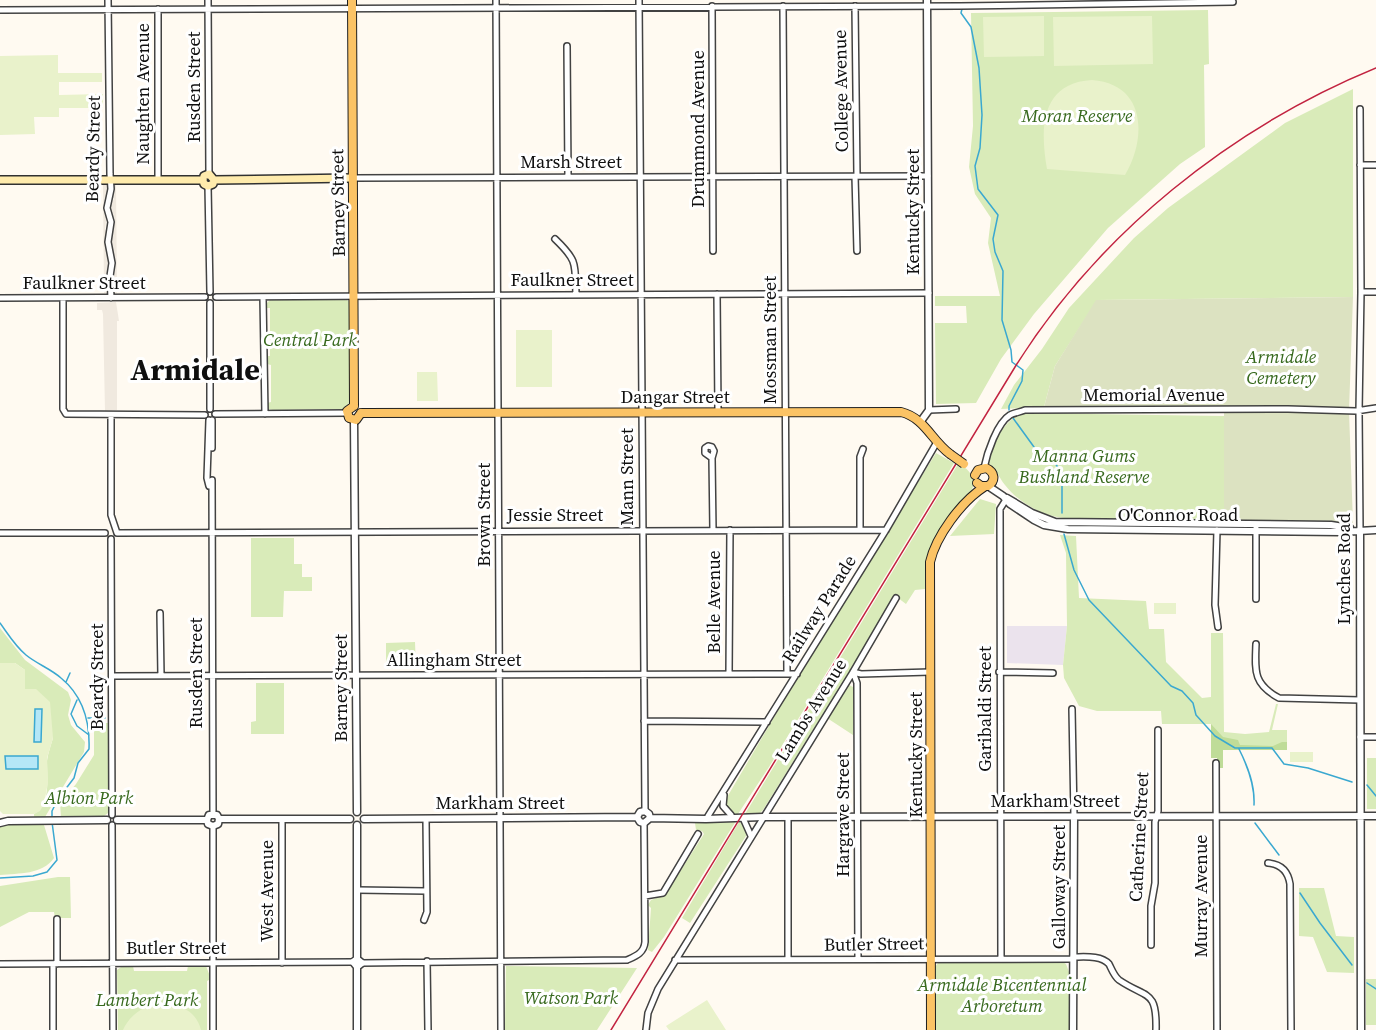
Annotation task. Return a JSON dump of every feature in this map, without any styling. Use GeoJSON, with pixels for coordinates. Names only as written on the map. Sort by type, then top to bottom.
{"type":"FeatureCollection","features":[{"type":"Feature","properties":{"kind":"main road","name":"Barney Street"},"geometry":{"type":"LineString","coordinates":[[352,4],[354,406]]}},
{"type":"Feature","properties":{"kind":"main road","name":"Marsh Street"},"geometry":{"type":"LineString","coordinates":[[0,180],[353,178]]}},
{"type":"Feature","properties":{"kind":"main road"},"geometry":{"type":"LineString","coordinates":[[354,406],[359,408],[361,413],[354,420],[346,413],[354,406]]}},
{"type":"Feature","properties":{"kind":"main road","name":"Dangar Street"},"geometry":{"type":"LineString","coordinates":[[361,413],[901,412],[921,421]]}},
{"type":"Feature","properties":{"kind":"main road"},"geometry":{"type":"LineString","coordinates":[[921,421],[937,442],[950,454],[983,478]]}},
{"type":"Feature","properties":{"kind":"main road","name":"Kentucky Street"},"geometry":{"type":"LineString","coordinates":[[932,1030],[930,562],[940,537],[974,494],[983,478]]}},
{"type":"Feature","properties":{"kind":"street"},"geometry":{"type":"LineString","coordinates":[[47,0],[47,9]]}},
{"type":"Feature","properties":{"kind":"street","name":"Beardy Street"},"geometry":{"type":"LineString","coordinates":[[108,0],[111,189],[107,208],[111,222],[108,242],[112,263],[111,298]]}},
{"type":"Feature","properties":{"kind":"street","name":"Naughten Avenue"},"geometry":{"type":"LineString","coordinates":[[158,180],[159,0]]}},
{"type":"Feature","properties":{"kind":"street","name":"Rusden Street"},"geometry":{"type":"LineString","coordinates":[[208,0],[210,292]]}},
{"type":"Feature","properties":{"kind":"street"},"geometry":{"type":"LineString","coordinates":[[278,0],[278,8]]}},
{"type":"Feature","properties":{"kind":"street","name":"Brown Street"},"geometry":{"type":"LineString","coordinates":[[496,0],[501,1030]]}},
{"type":"Feature","properties":{"kind":"street"},"geometry":{"type":"LineString","coordinates":[[569,0],[569,7]]}},
{"type":"Feature","properties":{"kind":"street","name":"Mann Street"},"geometry":{"type":"LineString","coordinates":[[639,0],[645,811]]}},
{"type":"Feature","properties":{"kind":"street"},"geometry":{"type":"LineString","coordinates":[[0,10],[278,8],[352,4],[496,8],[855,6],[927,3],[968,6],[1000,3],[1233,2]]}},
{"type":"Feature","properties":{"kind":"street","name":"Kentucky Street"},"geometry":{"type":"LineString","coordinates":[[927,3],[929,411]]}},
{"type":"Feature","properties":{"kind":"street","name":"Drummond Avenue"},"geometry":{"type":"LineString","coordinates":[[712,6],[712,251]]}},
{"type":"Feature","properties":{"kind":"street","name":"Mossman Street"},"geometry":{"type":"LineString","coordinates":[[783,6],[787,673]]}},
{"type":"Feature","properties":{"kind":"street","name":"College Avenue"},"geometry":{"type":"LineString","coordinates":[[855,6],[857,251]]}},
{"type":"Feature","properties":{"kind":"street"},"geometry":{"type":"LineString","coordinates":[[567,46],[568,177]]}},
{"type":"Feature","properties":{"kind":"street","name":"Lynches Road"},"geometry":{"type":"LineString","coordinates":[[1360,109],[1361,1030]]}},
{"type":"Feature","properties":{"kind":"street"},"geometry":{"type":"LineString","coordinates":[[1360,165],[1376,165]]}},
{"type":"Feature","properties":{"kind":"street","name":"Marsh Street"},"geometry":{"type":"LineString","coordinates":[[353,178],[928,176]]}},
{"type":"Feature","properties":{"kind":"street"},"geometry":{"type":"LineString","coordinates":[[555,239],[574,259],[576,295]]}},
{"type":"Feature","properties":{"kind":"street"},"geometry":{"type":"LineString","coordinates":[[210,303],[215,301],[216,297],[210,292],[205,297],[210,303],[210,409],[206,411],[210,417]]}},
{"type":"Feature","properties":{"kind":"street"},"geometry":{"type":"LineString","coordinates":[[1361,292],[1376,292]]}},
{"type":"Feature","properties":{"kind":"street","name":"Faulkner Street"},"geometry":{"type":"LineString","coordinates":[[216,297],[929,293]]}},
{"type":"Feature","properties":{"kind":"street"},"geometry":{"type":"LineString","coordinates":[[717,294],[718,412]]}},
{"type":"Feature","properties":{"kind":"street","name":"Faulkner Street"},"geometry":{"type":"LineString","coordinates":[[0,298],[205,297]]}},
{"type":"Feature","properties":{"kind":"street"},"geometry":{"type":"LineString","coordinates":[[263,297],[264,414]]}},
{"type":"Feature","properties":{"kind":"street"},"geometry":{"type":"LineString","coordinates":[[63,298],[63,410],[67,415],[210,417],[346,413]]}},
{"type":"Feature","properties":{"kind":"street","name":"Memorial Avenue"},"geometry":{"type":"LineString","coordinates":[[983,478],[992,443],[1006,419],[1011,414],[1024,410],[1359,411],[1376,408]]}},
{"type":"Feature","properties":{"kind":"street"},"geometry":{"type":"LineString","coordinates":[[921,421],[929,411],[956,409]]}},
{"type":"Feature","properties":{"kind":"street"},"geometry":{"type":"LineString","coordinates":[[105,533],[106,537],[111,539],[116,536],[111,515],[111,415]]}},
{"type":"Feature","properties":{"kind":"street","name":"Rusden Street"},"geometry":{"type":"LineString","coordinates":[[210,417],[213,527],[211,532],[213,813]]}},
{"type":"Feature","properties":{"kind":"street","name":"Barney Street"},"geometry":{"type":"LineString","coordinates":[[354,420],[357,812]]}},
{"type":"Feature","properties":{"kind":"street","name":"Railway Parade"},"geometry":{"type":"LineString","coordinates":[[708,816],[886,530],[937,442]]}},
{"type":"Feature","properties":{"kind":"street"},"geometry":{"type":"LineString","coordinates":[[860,530],[860,457],[863,449]]}},
{"type":"Feature","properties":{"kind":"street"},"geometry":{"type":"LineString","coordinates":[[712,458],[713,530]]}},
{"type":"Feature","properties":{"kind":"street","name":"O'Connor Road"},"geometry":{"type":"LineString","coordinates":[[983,478],[1005,497],[1043,519],[1055,522],[1256,527],[1341,532],[1376,530]]}},
{"type":"Feature","properties":{"kind":"street","name":"O'Connor Road"},"geometry":{"type":"LineString","coordinates":[[1005,497],[1010,504],[1034,520],[1044,525],[1068,529],[1217,530],[1256,527]]}},
{"type":"Feature","properties":{"kind":"street","name":"Garibaldi Street"},"geometry":{"type":"LineString","coordinates":[[1001,959],[1000,509],[1005,497]]}},
{"type":"Feature","properties":{"kind":"street"},"geometry":{"type":"LineString","coordinates":[[105,533],[108,527],[116,530]]}},
{"type":"Feature","properties":{"kind":"street"},"geometry":{"type":"LineString","coordinates":[[1256,527],[1256,599]]}},
{"type":"Feature","properties":{"kind":"street","name":"Jessie Street"},"geometry":{"type":"LineString","coordinates":[[116,530],[211,532],[886,530]]}},
{"type":"Feature","properties":{"kind":"street","name":"Belle Avenue"},"geometry":{"type":"LineString","coordinates":[[729,674],[730,530]]}},
{"type":"Feature","properties":{"kind":"street"},"geometry":{"type":"LineString","coordinates":[[1217,530],[1215,605],[1218,627]]}},
{"type":"Feature","properties":{"kind":"street"},"geometry":{"type":"LineString","coordinates":[[0,533],[105,533]]}},
{"type":"Feature","properties":{"kind":"street","name":"Beardy Street"},"geometry":{"type":"LineString","coordinates":[[111,539],[113,1030]]}},
{"type":"Feature","properties":{"kind":"street","name":"Lambs Avenue"},"geometry":{"type":"LineString","coordinates":[[675,960],[853,672],[896,598]]}},
{"type":"Feature","properties":{"kind":"street"},"geometry":{"type":"LineString","coordinates":[[160,613],[161,676]]}},
{"type":"Feature","properties":{"kind":"street"},"geometry":{"type":"LineString","coordinates":[[1257,644],[1255,667],[1257,678],[1269,693],[1279,698],[1360,700]]}},
{"type":"Feature","properties":{"kind":"street"},"geometry":{"type":"LineString","coordinates":[[853,672],[861,674],[930,672]]}},
{"type":"Feature","properties":{"kind":"street","name":"Hargrave Street"},"geometry":{"type":"LineString","coordinates":[[853,672],[857,683],[858,959]]}},
{"type":"Feature","properties":{"kind":"street"},"geometry":{"type":"LineString","coordinates":[[999,672],[1053,673]]}},
{"type":"Feature","properties":{"kind":"street","name":"Allingham Street"},"geometry":{"type":"LineString","coordinates":[[112,676],[796,674]]}},
{"type":"Feature","properties":{"kind":"street","name":"Galloway Street"},"geometry":{"type":"LineString","coordinates":[[1072,709],[1073,1030]]}},
{"type":"Feature","properties":{"kind":"street"},"geometry":{"type":"LineString","coordinates":[[644,722],[767,722]]}},
{"type":"Feature","properties":{"kind":"street","name":"Catherine Street"},"geometry":{"type":"LineString","coordinates":[[1151,945],[1150,906],[1155,883],[1158,811],[1158,730]]}},
{"type":"Feature","properties":{"kind":"street"},"geometry":{"type":"LineString","coordinates":[[1360,737],[1376,737]]}},
{"type":"Feature","properties":{"kind":"street","name":"Murray Avenue"},"geometry":{"type":"LineString","coordinates":[[1216,763],[1217,1030]]}},
{"type":"Feature","properties":{"kind":"street"},"geometry":{"type":"LineString","coordinates":[[724,791],[723,806],[732,817]]}},
{"type":"Feature","properties":{"kind":"street"},"geometry":{"type":"LineString","coordinates":[[645,811],[649,813],[650,818],[644,823],[640,822],[637,817],[640,812],[645,811]]}},
{"type":"Feature","properties":{"kind":"street"},"geometry":{"type":"LineString","coordinates":[[357,812],[362,814],[364,819],[362,824],[357,825],[350,819],[352,814],[357,812]]}},
{"type":"Feature","properties":{"kind":"street"},"geometry":{"type":"LineString","coordinates":[[207,820],[213,813],[219,819]]}},
{"type":"Feature","properties":{"kind":"street","name":"Markham Street"},"geometry":{"type":"LineString","coordinates":[[699,818],[708,816],[743,818],[1376,816]]}},
{"type":"Feature","properties":{"kind":"street","name":"Markham Street"},"geometry":{"type":"LineString","coordinates":[[364,819],[637,817]]}},
{"type":"Feature","properties":{"kind":"street","name":"Markham Street"},"geometry":{"type":"LineString","coordinates":[[650,818],[732,817]]}},
{"type":"Feature","properties":{"kind":"street"},"geometry":{"type":"LineString","coordinates":[[788,817],[788,959]]}},
{"type":"Feature","properties":{"kind":"street"},"geometry":{"type":"LineString","coordinates":[[743,818],[751,836]]}},
{"type":"Feature","properties":{"kind":"street"},"geometry":{"type":"LineString","coordinates":[[0,819],[8,821],[207,820]]}},
{"type":"Feature","properties":{"kind":"street"},"geometry":{"type":"LineString","coordinates":[[219,819],[350,819]]}},
{"type":"Feature","properties":{"kind":"street"},"geometry":{"type":"LineString","coordinates":[[213,826],[218,824],[219,819]]}},
{"type":"Feature","properties":{"kind":"street","name":"West Avenue"},"geometry":{"type":"LineString","coordinates":[[282,819],[282,963]]}},
{"type":"Feature","properties":{"kind":"street"},"geometry":{"type":"LineString","coordinates":[[424,920],[427,912],[426,819]]}},
{"type":"Feature","properties":{"kind":"street"},"geometry":{"type":"LineString","coordinates":[[207,820],[208,824],[213,826]]}},
{"type":"Feature","properties":{"kind":"street"},"geometry":{"type":"LineString","coordinates":[[0,823],[8,821]]}},
{"type":"Feature","properties":{"kind":"street"},"geometry":{"type":"LineString","coordinates":[[644,823],[645,896],[663,893],[698,834]]}},
{"type":"Feature","properties":{"kind":"street"},"geometry":{"type":"LineString","coordinates":[[357,825],[357,1030]]}},
{"type":"Feature","properties":{"kind":"street"},"geometry":{"type":"LineString","coordinates":[[213,826],[213,1030]]}},
{"type":"Feature","properties":{"kind":"street"},"geometry":{"type":"LineString","coordinates":[[1268,863],[1277,864],[1289,876],[1291,1030]]}},
{"type":"Feature","properties":{"kind":"street"},"geometry":{"type":"LineString","coordinates":[[357,890],[426,891]]}},
{"type":"Feature","properties":{"kind":"street","name":"Butler Street"},"geometry":{"type":"LineString","coordinates":[[0,964],[627,960],[638,956],[644,948],[645,896]]}},
{"type":"Feature","properties":{"kind":"street"},"geometry":{"type":"LineString","coordinates":[[53,1030],[57,919]]}},
{"type":"Feature","properties":{"kind":"street","name":"Butler Street"},"geometry":{"type":"LineString","coordinates":[[675,960],[1097,958],[1107,962],[1118,979],[1150,996],[1155,1005],[1156,1030]]}},
{"type":"Feature","properties":{"kind":"street"},"geometry":{"type":"LineString","coordinates":[[646,1030],[648,1013],[655,995],[675,960]]}},
{"type":"Feature","properties":{"kind":"street"},"geometry":{"type":"LineString","coordinates":[[427,962],[428,1030]]}},
{"type":"Feature","properties":{"kind":"shaded area"},"geometry":{"type":"Polygon","coordinates":[[[103,184],[110,184],[105,230],[109,228],[106,254],[109,252],[109,276],[106,285],[107,289],[110,286],[110,293],[104,293],[103,184]]]}},
{"type":"Feature","properties":{"kind":"shaded area"},"geometry":{"type":"Polygon","coordinates":[[[113,184],[116,184],[117,293],[112,293],[114,257],[109,240],[109,199],[112,202],[114,199],[111,195],[113,184]]]}},
{"type":"Feature","properties":{"kind":"shaded area"},"geometry":{"type":"Polygon","coordinates":[[[116,302],[119,321],[117,321],[117,410],[105,411],[103,314],[102,310],[97,310],[97,303],[116,302]]]}},
{"type":"Feature","properties":{"kind":"shaded area"},"geometry":{"type":"Polygon","coordinates":[[[1007,626],[1067,626],[1063,665],[1007,663],[1007,626]]]}},
{"type":"Feature","properties":{"kind":"green space","name":"Moran Reserve"},"geometry":{"type":"Polygon","coordinates":[[[1208,10],[1209,64],[1204,65],[1205,147],[1180,164],[1108,228],[1034,314],[1001,359],[976,403],[936,404],[935,323],[967,323],[966,306],[935,306],[935,296],[1000,296],[988,243],[991,218],[975,194],[969,167],[973,126],[971,13],[1208,10]]]}},
{"type":"Feature","properties":{"kind":"green space"},"geometry":{"type":"Polygon","coordinates":[[[1044,16],[1044,56],[984,57],[983,17],[1044,16]]]}},
{"type":"Feature","properties":{"kind":"green space"},"geometry":{"type":"Polygon","coordinates":[[[1152,16],[1153,64],[1054,66],[1053,17],[1152,16]]]}},
{"type":"Feature","properties":{"kind":"green space"},"geometry":{"type":"Polygon","coordinates":[[[58,55],[58,73],[102,73],[102,82],[59,82],[59,95],[103,94],[103,108],[59,108],[59,117],[34,117],[35,134],[0,135],[0,56],[58,55]]]}},
{"type":"Feature","properties":{"kind":"green space"},"geometry":{"type":"Polygon","coordinates":[[[1092,80],[1110,84],[1123,91],[1132,102],[1137,115],[1137,145],[1125,175],[1047,169],[1044,124],[1053,99],[1062,90],[1075,83],[1092,80]]]}},
{"type":"Feature","properties":{"kind":"green space"},"geometry":{"type":"Polygon","coordinates":[[[1353,89],[1353,297],[1097,300],[1055,366],[1044,407],[1001,409],[1014,385],[1042,349],[1069,308],[1134,238],[1168,208],[1285,123],[1353,89]]]}},
{"type":"Feature","properties":{"kind":"green space","name":"Armidale Cemetery"},"geometry":{"type":"Polygon","coordinates":[[[1353,297],[1349,411],[1353,523],[1224,521],[1224,407],[1044,407],[1055,366],[1096,300],[1353,297]]]}},
{"type":"Feature","properties":{"kind":"green space","name":"Central Park"},"geometry":{"type":"Polygon","coordinates":[[[270,300],[347,300],[350,302],[350,398],[349,403],[343,409],[268,409],[267,403],[271,402],[271,365],[267,364],[266,356],[270,356],[270,308],[266,308],[266,304],[270,300]]]}},
{"type":"Feature","properties":{"kind":"green space"},"geometry":{"type":"Polygon","coordinates":[[[516,330],[552,330],[552,387],[516,387],[516,330]]]}},
{"type":"Feature","properties":{"kind":"green space"},"geometry":{"type":"Polygon","coordinates":[[[417,372],[437,372],[438,401],[417,401],[417,372]]]}},
{"type":"Feature","properties":{"kind":"green space","name":"Manna Gums Bushland Reserve"},"geometry":{"type":"Polygon","coordinates":[[[1022,413],[1224,416],[1224,521],[1064,518],[1047,515],[1032,508],[1011,492],[987,463],[1004,428],[1022,413]]]}},
{"type":"Feature","properties":{"kind":"green space"},"geometry":{"type":"Polygon","coordinates":[[[936,453],[954,463],[769,767],[738,814],[732,814],[725,805],[726,799],[800,673],[936,453]]]}},
{"type":"Feature","properties":{"kind":"green space"},"geometry":{"type":"Polygon","coordinates":[[[958,464],[971,474],[972,489],[935,539],[927,560],[925,589],[915,590],[906,604],[894,595],[876,629],[763,810],[759,814],[745,814],[958,464]]]}},
{"type":"Feature","properties":{"kind":"green space"},"geometry":{"type":"Polygon","coordinates":[[[980,499],[996,504],[994,534],[950,536],[980,499]]]}},
{"type":"Feature","properties":{"kind":"green space"},"geometry":{"type":"Polygon","coordinates":[[[1060,535],[1076,536],[1079,598],[1146,601],[1149,629],[1164,629],[1166,662],[1202,698],[1211,697],[1211,633],[1223,633],[1224,732],[1245,734],[1269,732],[1276,704],[1278,704],[1272,730],[1287,730],[1287,750],[1223,750],[1223,768],[1217,768],[1217,758],[1211,758],[1211,724],[1162,724],[1161,711],[1097,711],[1079,706],[1064,678],[1067,626],[1066,553],[1060,535]]]}},
{"type":"Feature","properties":{"kind":"green space"},"geometry":{"type":"Polygon","coordinates":[[[251,538],[294,538],[294,564],[302,564],[302,577],[312,577],[312,591],[284,591],[283,617],[251,617],[251,538]]]}},
{"type":"Feature","properties":{"kind":"green space"},"geometry":{"type":"Polygon","coordinates":[[[1154,603],[1176,603],[1176,614],[1154,614],[1154,603]]]}},
{"type":"Feature","properties":{"kind":"green space"},"geometry":{"type":"Polygon","coordinates":[[[0,628],[25,660],[68,692],[71,700],[68,715],[71,725],[85,742],[84,752],[45,817],[34,817],[34,814],[46,798],[47,761],[53,738],[25,689],[25,670],[15,663],[0,663],[0,628]]]}},
{"type":"Feature","properties":{"kind":"green space"},"geometry":{"type":"Polygon","coordinates":[[[415,642],[416,669],[386,669],[386,643],[415,642]]]}},
{"type":"Feature","properties":{"kind":"green space"},"geometry":{"type":"Polygon","coordinates":[[[0,663],[15,663],[25,670],[25,689],[36,689],[50,702],[53,738],[47,758],[48,782],[44,804],[40,811],[34,814],[3,814],[0,811],[0,663]]]}},
{"type":"Feature","properties":{"kind":"green space"},"geometry":{"type":"Polygon","coordinates":[[[256,683],[284,683],[284,734],[251,734],[251,722],[256,721],[256,683]]]}},
{"type":"Feature","properties":{"kind":"green space"},"geometry":{"type":"Polygon","coordinates":[[[849,685],[853,687],[853,735],[827,718],[849,685]]]}},
{"type":"Feature","properties":{"kind":"green space","name":"Albion Park"},"geometry":{"type":"Polygon","coordinates":[[[94,723],[108,723],[108,813],[98,817],[61,817],[60,803],[76,784],[94,755],[94,723]]]}},
{"type":"Feature","properties":{"kind":"green space"},"geometry":{"type":"Polygon","coordinates":[[[1211,724],[1223,737],[1238,740],[1240,745],[1273,746],[1287,742],[1287,750],[1223,750],[1223,768],[1217,768],[1217,758],[1211,758],[1211,724]]]}},
{"type":"Feature","properties":{"kind":"green space"},"geometry":{"type":"Polygon","coordinates":[[[1290,752],[1313,752],[1313,762],[1290,762],[1290,752]]]}},
{"type":"Feature","properties":{"kind":"green space"},"geometry":{"type":"Polygon","coordinates":[[[1367,758],[1376,758],[1376,809],[1367,809],[1367,758]]]}},
{"type":"Feature","properties":{"kind":"green space"},"geometry":{"type":"Polygon","coordinates":[[[736,821],[664,937],[652,952],[648,950],[651,908],[648,905],[651,900],[665,895],[704,834],[696,830],[695,823],[736,821]]]}},
{"type":"Feature","properties":{"kind":"green space"},"geometry":{"type":"Polygon","coordinates":[[[739,822],[746,828],[746,836],[690,923],[682,918],[739,822]]]}},
{"type":"Feature","properties":{"kind":"green space"},"geometry":{"type":"Polygon","coordinates":[[[0,825],[44,825],[54,858],[49,864],[37,870],[0,875],[0,825]]]}},
{"type":"Feature","properties":{"kind":"green space"},"geometry":{"type":"Polygon","coordinates":[[[70,877],[71,918],[55,918],[54,912],[29,912],[0,927],[0,886],[70,877]]]}},
{"type":"Feature","properties":{"kind":"green space"},"geometry":{"type":"Polygon","coordinates":[[[1299,888],[1324,888],[1336,936],[1354,937],[1354,973],[1327,972],[1313,937],[1299,936],[1299,888]]]}},
{"type":"Feature","properties":{"kind":"green space","name":"Armidale Bicentennial Arboretum"},"geometry":{"type":"Polygon","coordinates":[[[1061,961],[1066,964],[1069,972],[1069,1030],[935,1030],[935,967],[938,963],[1061,961]]]}},
{"type":"Feature","properties":{"kind":"green space","name":"Lambert Park"},"geometry":{"type":"Polygon","coordinates":[[[133,966],[134,971],[187,971],[188,966],[206,966],[211,979],[207,981],[207,1030],[118,1030],[117,970],[121,967],[133,966]]]}},
{"type":"Feature","properties":{"kind":"green space","name":"Watson Park"},"geometry":{"type":"Polygon","coordinates":[[[506,966],[637,968],[597,1030],[505,1030],[506,966]]]}},
{"type":"Feature","properties":{"kind":"green space"},"geometry":{"type":"Polygon","coordinates":[[[1366,979],[1376,979],[1376,1025],[1366,1025],[1366,979]]]}},
{"type":"Feature","properties":{"kind":"green space"},"geometry":{"type":"Polygon","coordinates":[[[707,1000],[726,1030],[669,1030],[666,1026],[707,1000]]]}},
{"type":"Feature","properties":{"kind":"green space"},"geometry":{"type":"Polygon","coordinates":[[[162,1003],[175,1005],[191,1013],[199,1023],[201,1030],[123,1030],[139,1011],[162,1003]]]}},
{"type":"Feature","properties":{"kind":"water"},"geometry":{"type":"Polygon","coordinates":[[[35,709],[42,709],[41,742],[34,742],[35,709]]]}},
{"type":"Feature","properties":{"kind":"water"},"geometry":{"type":"Polygon","coordinates":[[[5,756],[38,756],[38,769],[6,769],[5,756]]]}},
{"type":"Feature","properties":{"kind":"waterway"},"geometry":{"type":"LineString","coordinates":[[962,9],[961,13],[971,27],[979,68],[982,115],[980,148],[975,166],[978,189],[998,215],[993,239],[995,252],[1003,271],[1002,320],[1011,350],[1012,362],[1023,370],[1022,381],[1009,410]]}},
{"type":"Feature","properties":{"kind":"waterway"},"geometry":{"type":"LineString","coordinates":[[1013,418],[1034,447],[1052,459],[1062,473],[1062,513]]}},
{"type":"Feature","properties":{"kind":"waterway"},"geometry":{"type":"LineString","coordinates":[[1064,534],[1074,570],[1089,600],[1171,686],[1182,691],[1193,703],[1196,715],[1215,736],[1235,748],[1272,748],[1284,764],[1308,768],[1352,782]]}},
{"type":"Feature","properties":{"kind":"waterway"},"geometry":{"type":"LineString","coordinates":[[0,623],[22,651],[69,685],[84,710],[89,749],[78,763],[74,778],[58,799],[52,811],[52,818]]}},
{"type":"Feature","properties":{"kind":"waterway"},"geometry":{"type":"LineString","coordinates":[[66,682],[70,673]]}},
{"type":"Feature","properties":{"kind":"waterway"},"geometry":{"type":"LineString","coordinates":[[77,700],[71,714],[77,726],[89,735]]}},
{"type":"Feature","properties":{"kind":"waterway"},"geometry":{"type":"LineString","coordinates":[[88,718],[105,718]]}},
{"type":"Feature","properties":{"kind":"waterway"},"geometry":{"type":"LineString","coordinates":[[1239,749],[1250,776],[1254,805]]}},
{"type":"Feature","properties":{"kind":"waterway"},"geometry":{"type":"LineString","coordinates":[[1367,785],[1376,796]]}},
{"type":"Feature","properties":{"kind":"waterway"},"geometry":{"type":"LineString","coordinates":[[0,878],[33,876],[47,872],[57,860],[52,822]]}},
{"type":"Feature","properties":{"kind":"waterway"},"geometry":{"type":"LineString","coordinates":[[1255,823],[1279,855]]}},
{"type":"Feature","properties":{"kind":"waterway"},"geometry":{"type":"LineString","coordinates":[[1300,893],[1352,965]]}},
{"type":"Feature","properties":{"kind":"waterway"},"geometry":{"type":"LineString","coordinates":[[1367,983],[1376,989]]}},
{"type":"Feature","properties":{"kind":"railway"},"geometry":{"type":"LineString","coordinates":[[611,1030],[1015,367],[1049,318],[1086,272],[1128,229],[1172,190],[1220,154],[1270,121],[1376,68]]}},
{"type":"Feature","properties":{"kind":"district","name":"Armidale"},"geometry":{"type":"Point","coordinates":[195,370]}}]}
